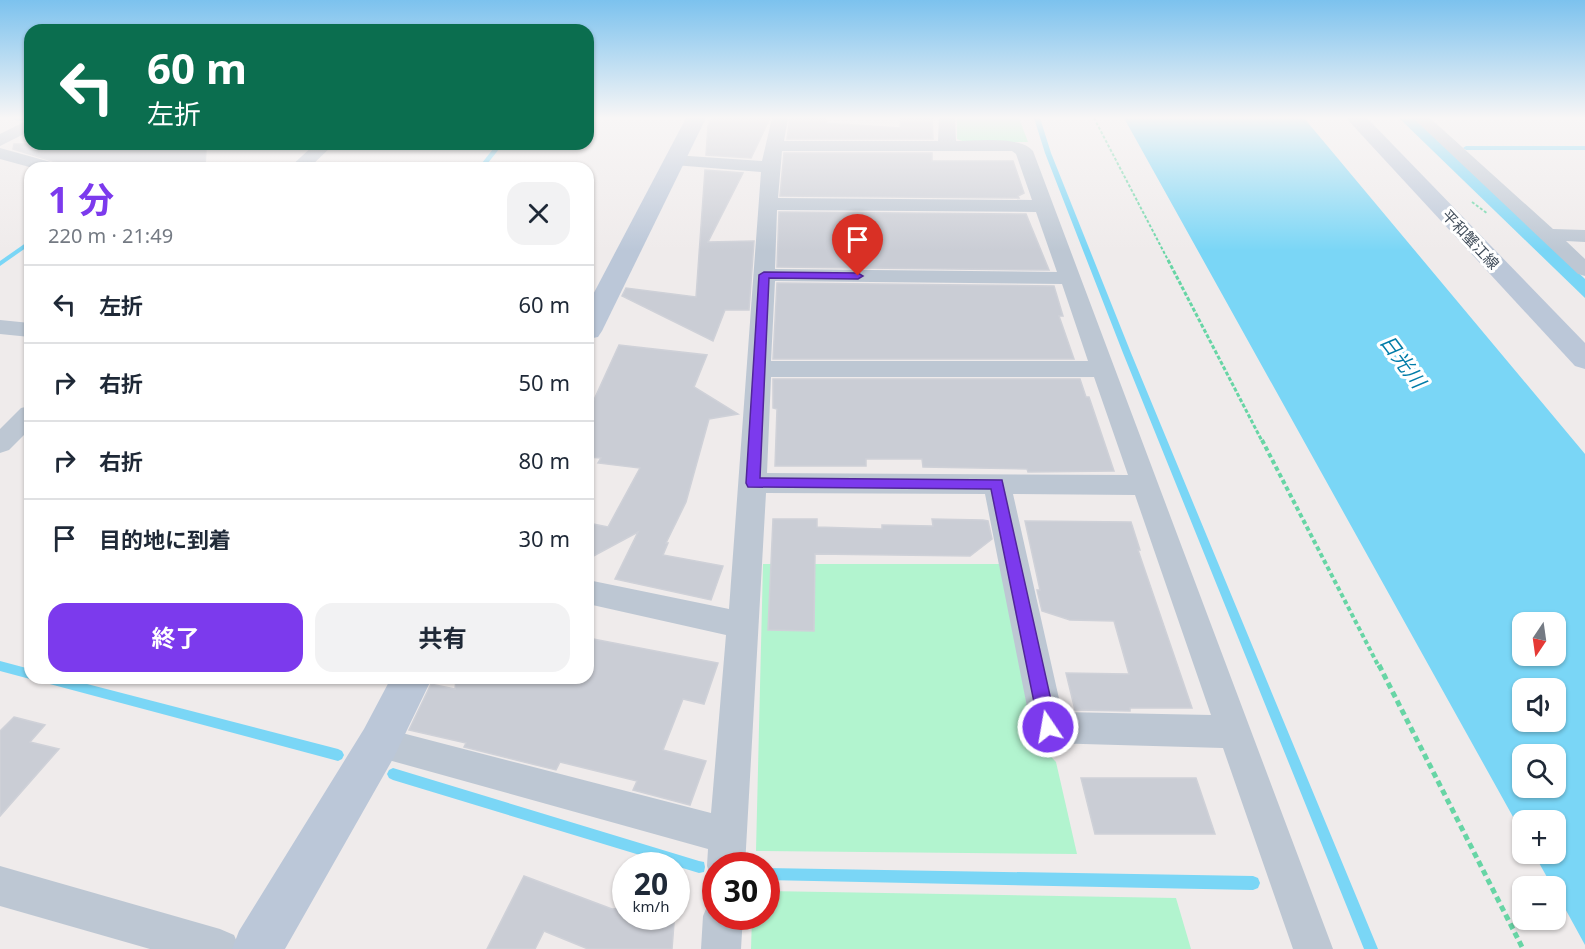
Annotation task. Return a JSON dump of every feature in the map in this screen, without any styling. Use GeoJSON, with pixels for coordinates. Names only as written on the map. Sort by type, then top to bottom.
{"type":"FeatureCollection","features":[{"type":"Feature","properties":{"kind":"street"},"geometry":{"type":"LineString","coordinates":[[594,319],[673,162]]}},
{"type":"Feature","properties":{"kind":"street"},"geometry":{"type":"LineString","coordinates":[[705,162],[770,167]]}},
{"type":"Feature","properties":{"kind":"street"},"geometry":{"type":"LineString","coordinates":[[379,743],[727,851],[753,483],[771,162]]}},
{"type":"Feature","properties":{"kind":"street"},"geometry":{"type":"LineString","coordinates":[[1028,162],[1313,949]]}},
{"type":"Feature","properties":{"kind":"street","name":"平和蟹江線"},"geometry":{"type":"LineString","coordinates":[[1398,162],[1585,360]]}},
{"type":"Feature","properties":{"kind":"street"},"geometry":{"type":"LineString","coordinates":[[1469,162],[1585,270]]}},
{"type":"Feature","properties":{"kind":"street"},"geometry":{"type":"LineString","coordinates":[[768,204],[1044,206]]}},
{"type":"Feature","properties":{"kind":"street"},"geometry":{"type":"LineString","coordinates":[[1548,236],[1585,236]]}},
{"type":"Feature","properties":{"kind":"street"},"geometry":{"type":"LineString","coordinates":[[764,275],[1070,278]]}},
{"type":"Feature","properties":{"kind":"street"},"geometry":{"type":"LineString","coordinates":[[0,327],[24,329]]}},
{"type":"Feature","properties":{"kind":"street"},"geometry":{"type":"LineString","coordinates":[[759,369],[1103,369]]}},
{"type":"Feature","properties":{"kind":"street"},"geometry":{"type":"LineString","coordinates":[[0,444],[24,420]]}},
{"type":"Feature","properties":{"kind":"street"},"geometry":{"type":"LineString","coordinates":[[753,483],[1145,485]]}},
{"type":"Feature","properties":{"kind":"street"},"geometry":{"type":"LineString","coordinates":[[997,484],[1048,727],[1235,732]]}},
{"type":"Feature","properties":{"kind":"street"},"geometry":{"type":"LineString","coordinates":[[594,593],[742,625]]}},
{"type":"Feature","properties":{"kind":"street"},"geometry":{"type":"LineString","coordinates":[[257,949],[379,743],[409,684]]}},
{"type":"Feature","properties":{"kind":"street"},"geometry":{"type":"LineString","coordinates":[[0,886],[220,949]]}},
{"type":"Feature","properties":{"kind":"street"},"geometry":{"type":"LineString","coordinates":[[721,949],[722,930]]}},
{"type":"Feature","properties":{"kind":"path"},"geometry":{"type":"LineString","coordinates":[[1117,162],[1356,621],[1523,949]]}},
{"type":"Feature","properties":{"kind":"green space"},"geometry":{"type":"Polygon","coordinates":[[[763,564],[1002,564],[1033,738],[1056,762],[1077,854],[756,851],[763,564]]]}},
{"type":"Feature","properties":{"kind":"green space"},"geometry":{"type":"Polygon","coordinates":[[[780,891],[1176,898],[1191,949],[751,949],[752,930],[780,930],[780,891]]]}},
{"type":"Feature","properties":{"kind":"water","name":"日光川"},"geometry":{"type":"Polygon","coordinates":[[[1149,162],[1341,162],[1585,454],[1585,945],[1566,910],[1566,876],[1546,876],[1540,864],[1566,864],[1566,810],[1512,810],[1512,815],[1149,162]]]}},
{"type":"Feature","properties":{"kind":"water"},"geometry":{"type":"Polygon","coordinates":[[[1445,162],[1461,162],[1585,279],[1585,298],[1445,162]]]}},
{"type":"Feature","properties":{"kind":"building"},"geometry":{"type":"Polygon","coordinates":[[[783,162],[1013,162],[1024,193],[1018,196],[1019,198],[780,196],[783,162]]]}},
{"type":"Feature","properties":{"kind":"building"},"geometry":{"type":"Polygon","coordinates":[[[705,170],[743,173],[708,242],[754,241],[749,310],[725,310],[713,341],[622,296],[626,288],[696,297],[705,170]]]}},
{"type":"Feature","properties":{"kind":"building"},"geometry":{"type":"Polygon","coordinates":[[[779,212],[1026,214],[1049,270],[777,267],[779,212]]]}},
{"type":"Feature","properties":{"kind":"building"},"geometry":{"type":"Polygon","coordinates":[[[777,283],[1054,286],[1063,316],[1059,316],[1074,359],[773,359],[777,283]]]}},
{"type":"Feature","properties":{"kind":"building"},"geometry":{"type":"Polygon","coordinates":[[[619,345],[707,355],[694,387],[738,414],[709,419],[686,502],[666,543],[668,543],[663,555],[723,566],[711,600],[615,579],[638,532],[594,556],[594,524],[608,527],[640,468],[598,463],[601,458],[594,457],[594,400],[619,345]]]}},
{"type":"Feature","properties":{"kind":"building"},"geometry":{"type":"Polygon","coordinates":[[[773,379],[1080,379],[1086,397],[1089,397],[1114,471],[1028,472],[1027,469],[923,467],[922,459],[866,459],[866,466],[775,466],[777,409],[773,408],[773,379]]]}},
{"type":"Feature","properties":{"kind":"building"},"geometry":{"type":"Polygon","coordinates":[[[773,519],[817,519],[817,527],[882,529],[882,525],[933,526],[932,519],[983,520],[988,521],[992,539],[970,556],[815,554],[814,631],[768,630],[773,519]]]}},
{"type":"Feature","properties":{"kind":"building"},"geometry":{"type":"Polygon","coordinates":[[[1025,521],[1131,522],[1140,550],[1138,550],[1192,708],[1130,708],[1130,711],[1075,710],[1066,673],[1129,674],[1114,621],[1070,620],[1042,611],[1037,590],[1040,590],[1025,521]]]}},
{"type":"Feature","properties":{"kind":"building"},"geometry":{"type":"Polygon","coordinates":[[[594,639],[718,663],[704,704],[683,699],[663,750],[706,761],[690,805],[633,790],[637,781],[560,762],[556,770],[464,747],[466,743],[409,730],[431,684],[455,689],[455,684],[594,684],[594,639]]]}},
{"type":"Feature","properties":{"kind":"building"},"geometry":{"type":"Polygon","coordinates":[[[14,717],[45,725],[30,742],[59,749],[0,816],[0,731],[14,717]]]}},
{"type":"Feature","properties":{"kind":"building"},"geometry":{"type":"Polygon","coordinates":[[[1081,778],[1196,778],[1215,834],[1095,834],[1081,778]]]}},
{"type":"Feature","properties":{"kind":"building"},"geometry":{"type":"Polygon","coordinates":[[[524,876],[612,909],[612,930],[673,930],[672,949],[588,949],[544,931],[535,949],[487,949],[524,876]]]}},
{"type":"Feature","properties":{"kind":"waterway"},"geometry":{"type":"LineString","coordinates":[[1052,162],[1127,353],[1371,949]]}},
{"type":"Feature","properties":{"kind":"waterway"},"geometry":{"type":"LineString","coordinates":[[0,264],[24,246]]}},
{"type":"Feature","properties":{"kind":"waterway"},"geometry":{"type":"LineString","coordinates":[[0,666],[24,672]]}},
{"type":"Feature","properties":{"kind":"waterway"},"geometry":{"type":"LineString","coordinates":[[69,684],[338,755]]}},
{"type":"Feature","properties":{"kind":"waterway"},"geometry":{"type":"LineString","coordinates":[[393,774],[699,867]]}},
{"type":"Feature","properties":{"kind":"waterway"},"geometry":{"type":"LineString","coordinates":[[780,874],[1253,883]]}},
{"type":"Feature","properties":{"kind":"route"},"geometry":{"type":"LineString","coordinates":[[858,276],[764,275],[753,483],[997,484],[1048,727]]}}]}
